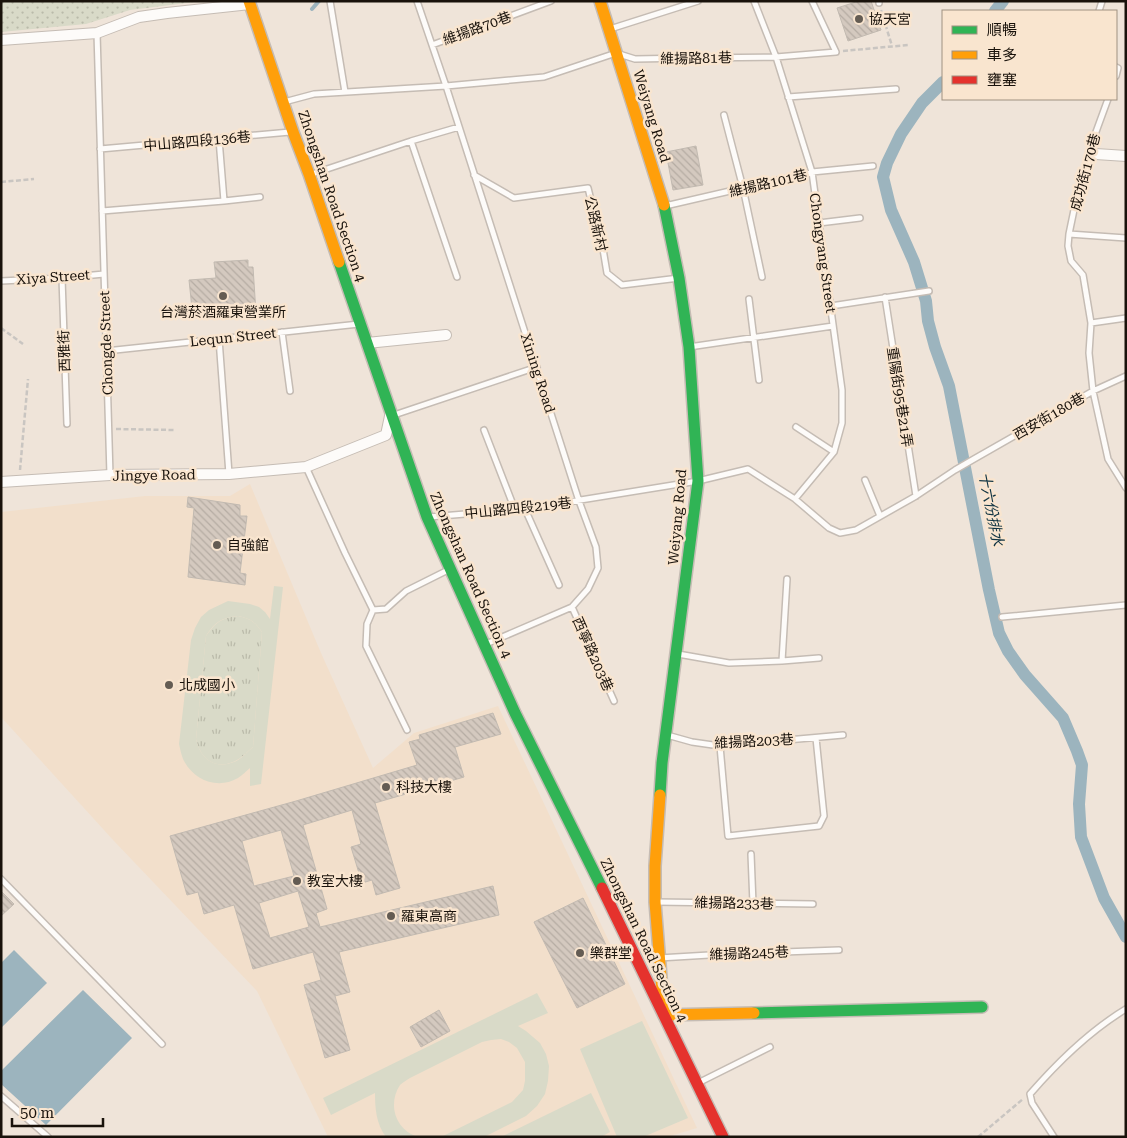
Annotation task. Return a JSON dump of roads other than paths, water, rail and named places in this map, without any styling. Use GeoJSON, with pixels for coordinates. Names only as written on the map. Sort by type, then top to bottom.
{"type":"FeatureCollection","features":[{"type":"Feature","properties":{"kind":"street","name":"Weiyang Road"},"geometry":{"type":"LineString","coordinates":[[600,1],[664,206],[679,278],[689,347],[698,481],[662,763],[655,866],[655,902],[664,1015]]}},
{"type":"Feature","properties":{"kind":"street"},"geometry":{"type":"LineString","coordinates":[[1,40],[97,33],[140,17],[249,3]]}},
{"type":"Feature","properties":{"kind":"street","name":"Zhongshan Road Section 4"},"geometry":{"type":"LineString","coordinates":[[249,3],[427,517],[515,713],[606,895],[723,1137]]}},
{"type":"Feature","properties":{"kind":"street"},"geometry":{"type":"LineString","coordinates":[[1096,154],[1126,156]]}},
{"type":"Feature","properties":{"kind":"street"},"geometry":{"type":"LineString","coordinates":[[367,342],[446,335]]}},
{"type":"Feature","properties":{"kind":"street","name":"Jingye Road"},"geometry":{"type":"LineString","coordinates":[[1,482],[110,475],[229,474],[306,467],[386,435],[391,416]]}},
{"type":"Feature","properties":{"kind":"street"},"geometry":{"type":"LineString","coordinates":[[664,1015],[982,1007]]}},
{"type":"Feature","properties":{"kind":"lane"},"geometry":{"type":"LineString","coordinates":[[330,1],[345,92]]}},
{"type":"Feature","properties":{"kind":"lane","name":"Xining Road"},"geometry":{"type":"LineString","coordinates":[[417,1],[579,501],[596,547],[598,568],[588,589],[572,607],[485,644]]}},
{"type":"Feature","properties":{"kind":"lane","name":"維揚路70巷"},"geometry":{"type":"LineString","coordinates":[[432,45],[550,1]]}},
{"type":"Feature","properties":{"kind":"lane"},"geometry":{"type":"LineString","coordinates":[[609,29],[698,1]]}},
{"type":"Feature","properties":{"kind":"lane","name":"Chongyang Street"},"geometry":{"type":"LineString","coordinates":[[754,1],[776,57],[812,172],[842,390],[842,423],[834,452],[795,499]]}},
{"type":"Feature","properties":{"kind":"lane","name":"維揚路81巷"},"geometry":{"type":"LineString","coordinates":[[616,53],[635,59],[776,57],[836,52],[812,1]]}},
{"type":"Feature","properties":{"kind":"lane","name":"Chongde Street"},"geometry":{"type":"LineString","coordinates":[[97,33],[110,475]]}},
{"type":"Feature","properties":{"kind":"lane"},"geometry":{"type":"LineString","coordinates":[[283,102],[314,94],[446,86],[544,77],[616,53]]}},
{"type":"Feature","properties":{"kind":"lane"},"geometry":{"type":"LineString","coordinates":[[788,97],[896,89]]}},
{"type":"Feature","properties":{"kind":"lane","name":"成功街170巷"},"geometry":{"type":"LineString","coordinates":[[1091,323],[1083,275],[1071,261],[1068,246],[1075,205],[1083,188],[1089,151],[1108,100]]}},
{"type":"Feature","properties":{"kind":"lane"},"geometry":{"type":"LineString","coordinates":[[724,115],[743,188],[762,277]]}},
{"type":"Feature","properties":{"kind":"lane"},"geometry":{"type":"LineString","coordinates":[[309,174],[459,127]]}},
{"type":"Feature","properties":{"kind":"lane","name":"中山路四段136巷"},"geometry":{"type":"LineString","coordinates":[[100,149],[294,132]]}},
{"type":"Feature","properties":{"kind":"lane"},"geometry":{"type":"LineString","coordinates":[[219,139],[224,201]]}},
{"type":"Feature","properties":{"kind":"lane"},"geometry":{"type":"LineString","coordinates":[[411,141],[457,277]]}},
{"type":"Feature","properties":{"kind":"lane","name":"維揚路101巷"},"geometry":{"type":"LineString","coordinates":[[664,206],[812,172],[873,166]]}},
{"type":"Feature","properties":{"kind":"lane","name":"公路新村"},"geometry":{"type":"LineString","coordinates":[[474,175],[514,198],[588,188],[603,249],[606,273],[622,285],[679,278]]}},
{"type":"Feature","properties":{"kind":"lane"},"geometry":{"type":"LineString","coordinates":[[102,211],[260,198]]}},
{"type":"Feature","properties":{"kind":"lane"},"geometry":{"type":"LineString","coordinates":[[819,223],[860,218]]}},
{"type":"Feature","properties":{"kind":"lane"},"geometry":{"type":"LineString","coordinates":[[1069,234],[1126,238]]}},
{"type":"Feature","properties":{"kind":"lane","name":"Xiya Street"},"geometry":{"type":"LineString","coordinates":[[1,281],[104,274]]}},
{"type":"Feature","properties":{"kind":"lane","name":"西雅街"},"geometry":{"type":"LineString","coordinates":[[62,278],[66,424]]}},
{"type":"Feature","properties":{"kind":"lane"},"geometry":{"type":"LineString","coordinates":[[831,306],[930,290]]}},
{"type":"Feature","properties":{"kind":"lane","name":"重陽街95巷21弄"},"geometry":{"type":"LineString","coordinates":[[885,297],[916,496]]}},
{"type":"Feature","properties":{"kind":"lane"},"geometry":{"type":"LineString","coordinates":[[748,299],[759,380]]}},
{"type":"Feature","properties":{"kind":"lane"},"geometry":{"type":"LineString","coordinates":[[1126,318],[1091,323],[1089,354],[1093,391],[1108,459],[1126,488]]}},
{"type":"Feature","properties":{"kind":"lane","name":"Lequn Street"},"geometry":{"type":"LineString","coordinates":[[106,351],[360,324]]}},
{"type":"Feature","properties":{"kind":"lane"},"geometry":{"type":"LineString","coordinates":[[689,347],[833,326]]}},
{"type":"Feature","properties":{"kind":"lane"},"geometry":{"type":"LineString","coordinates":[[282,332],[290,391]]}},
{"type":"Feature","properties":{"kind":"lane"},"geometry":{"type":"LineString","coordinates":[[219,339],[229,474]]}},
{"type":"Feature","properties":{"kind":"lane"},"geometry":{"type":"LineString","coordinates":[[391,416],[536,367]]}},
{"type":"Feature","properties":{"kind":"lane","name":"西安街180巷"},"geometry":{"type":"LineString","coordinates":[[795,499],[829,528],[840,533],[856,530],[916,496],[955,470],[1093,391],[1126,376]]}},
{"type":"Feature","properties":{"kind":"lane"},"geometry":{"type":"LineString","coordinates":[[796,427],[834,452]]}},
{"type":"Feature","properties":{"kind":"lane"},"geometry":{"type":"LineString","coordinates":[[484,430],[515,510]]}},
{"type":"Feature","properties":{"kind":"lane"},"geometry":{"type":"LineString","coordinates":[[306,467],[373,610],[367,624],[366,646],[407,730]]}},
{"type":"Feature","properties":{"kind":"lane","name":"中山路四段219巷"},"geometry":{"type":"LineString","coordinates":[[427,517],[525,509],[579,501],[698,481],[748,469],[795,499]]}},
{"type":"Feature","properties":{"kind":"lane"},"geometry":{"type":"LineString","coordinates":[[865,480],[880,516]]}},
{"type":"Feature","properties":{"kind":"lane"},"geometry":{"type":"LineString","coordinates":[[525,509],[559,585]]}},
{"type":"Feature","properties":{"kind":"lane"},"geometry":{"type":"LineString","coordinates":[[373,610],[386,609],[406,591],[450,569]]}},
{"type":"Feature","properties":{"kind":"lane"},"geometry":{"type":"LineString","coordinates":[[782,661],[787,579]]}},
{"type":"Feature","properties":{"kind":"lane"},"geometry":{"type":"LineString","coordinates":[[1002,617],[1126,606]]}},
{"type":"Feature","properties":{"kind":"lane","name":"西寧路203巷"},"geometry":{"type":"LineString","coordinates":[[572,607],[614,701]]}},
{"type":"Feature","properties":{"kind":"lane"},"geometry":{"type":"LineString","coordinates":[[676,654],[729,663],[819,658]]}},
{"type":"Feature","properties":{"kind":"lane","name":"維揚路203巷"},"geometry":{"type":"LineString","coordinates":[[666,734],[692,742],[720,746],[843,735]]}},
{"type":"Feature","properties":{"kind":"lane"},"geometry":{"type":"LineString","coordinates":[[720,746],[728,836],[819,826],[824,816],[816,738]]}},
{"type":"Feature","properties":{"kind":"lane"},"geometry":{"type":"LineString","coordinates":[[751,854],[753,904]]}},
{"type":"Feature","properties":{"kind":"lane"},"geometry":{"type":"LineString","coordinates":[[1,879],[162,1044]]}},
{"type":"Feature","properties":{"kind":"lane","name":"維揚路233巷"},"geometry":{"type":"LineString","coordinates":[[655,902],[813,904]]}},
{"type":"Feature","properties":{"kind":"lane","name":"維揚路245巷"},"geometry":{"type":"LineString","coordinates":[[659,958],[839,950]]}},
{"type":"Feature","properties":{"kind":"lane"},"geometry":{"type":"LineString","coordinates":[[1054,1137],[1032,1103],[1030,1094],[1058,1063],[1126,1009]]}},
{"type":"Feature","properties":{"kind":"lane"},"geometry":{"type":"LineString","coordinates":[[697,1083],[770,1047]]}},
{"type":"Feature","properties":{"kind":"lane"},"geometry":{"type":"LineString","coordinates":[[1,1096],[48,1137]]}},
{"type":"Feature","properties":{"kind":"water"},"geometry":{"type":"Polygon","coordinates":[[[14,950],[47,983],[1,1028],[1,963],[14,950]]]}},
{"type":"Feature","properties":{"kind":"water"},"geometry":{"type":"Polygon","coordinates":[[[83,990],[132,1038],[46,1125],[1,1084],[1,1071],[83,990]]]}},
{"type":"Feature","properties":{"kind":"waterway"},"geometry":{"type":"LineString","coordinates":[[312,9],[319,1]]}},
{"type":"Feature","properties":{"kind":"waterway","name":"十六份排水"},"geometry":{"type":"LineString","coordinates":[[996,10],[1003,1]]}},
{"type":"Feature","properties":{"kind":"waterway","name":"十六份排水"},"geometry":{"type":"LineString","coordinates":[[942,83],[922,103],[901,134],[887,163],[883,177],[891,210],[914,262],[926,301],[928,321],[935,347],[949,386],[999,633],[1008,651],[1025,675],[1063,718],[1077,751],[1082,765],[1079,804],[1081,837],[1104,898],[1126,937]]}},
{"type":"Feature","properties":{"kind":"place","name":"協天宮"},"geometry":{"type":"Point","coordinates":[859,19]}},
{"type":"Feature","properties":{"kind":"place","name":"台灣菸酒羅東營業所"},"geometry":{"type":"Point","coordinates":[223,296]}},
{"type":"Feature","properties":{"kind":"place","name":"自強館"},"geometry":{"type":"Point","coordinates":[217,545]}},
{"type":"Feature","properties":{"kind":"place","name":"北成國小"},"geometry":{"type":"Point","coordinates":[169,685]}},
{"type":"Feature","properties":{"kind":"place","name":"科技大樓"},"geometry":{"type":"Point","coordinates":[386,787]}},
{"type":"Feature","properties":{"kind":"place","name":"教室大樓"},"geometry":{"type":"Point","coordinates":[297,881]}},
{"type":"Feature","properties":{"kind":"place","name":"羅東高商"},"geometry":{"type":"Point","coordinates":[391,916]}},
{"type":"Feature","properties":{"kind":"place","name":"樂群堂"},"geometry":{"type":"Point","coordinates":[580,953]}}]}
